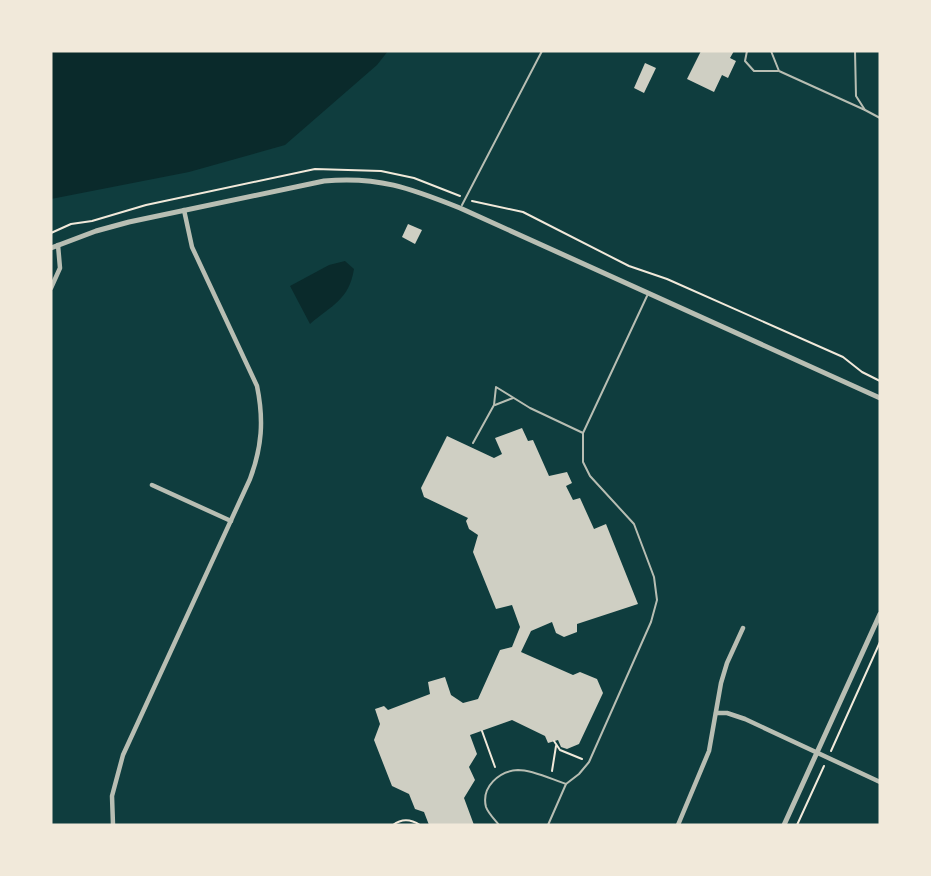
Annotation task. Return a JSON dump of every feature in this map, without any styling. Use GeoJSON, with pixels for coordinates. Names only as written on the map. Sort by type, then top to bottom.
{"type":"FeatureCollection","features":[{"type":"Feature","properties":{"kind":"street"},"geometry":{"type":"LineString","coordinates":[[51,247],[96,231],[184,210],[342,179],[405,186],[460,208],[880,398]]}},
{"type":"Feature","properties":{"kind":"street"},"geometry":{"type":"LineString","coordinates":[[113,825],[112,796],[123,755],[231,521],[258,457],[262,433],[262,410],[253,375],[192,247],[184,210]]}},
{"type":"Feature","properties":{"kind":"street"},"geometry":{"type":"LineString","coordinates":[[51,288],[60,268],[58,245]]}},
{"type":"Feature","properties":{"kind":"street"},"geometry":{"type":"LineString","coordinates":[[152,485],[231,521]]}},
{"type":"Feature","properties":{"kind":"street"},"geometry":{"type":"LineString","coordinates":[[784,825],[880,614]]}},
{"type":"Feature","properties":{"kind":"street"},"geometry":{"type":"LineString","coordinates":[[678,825],[709,751],[727,663],[743,628]]}},
{"type":"Feature","properties":{"kind":"street"},"geometry":{"type":"LineString","coordinates":[[872,632],[880,636]]}},
{"type":"Feature","properties":{"kind":"street"},"geometry":{"type":"LineString","coordinates":[[716,713],[727,713],[745,719],[880,782]]}},
{"type":"Feature","properties":{"kind":"lane"},"geometry":{"type":"LineString","coordinates":[[460,208],[542,51]]}},
{"type":"Feature","properties":{"kind":"lane"},"geometry":{"type":"LineString","coordinates":[[747,51],[745,61],[754,71],[779,71],[880,118]]}},
{"type":"Feature","properties":{"kind":"lane"},"geometry":{"type":"LineString","coordinates":[[771,51],[779,71]]}},
{"type":"Feature","properties":{"kind":"lane"},"geometry":{"type":"LineString","coordinates":[[855,51],[856,96],[864,110]]}},
{"type":"Feature","properties":{"kind":"lane"},"geometry":{"type":"LineString","coordinates":[[548,825],[566,784],[589,762],[651,622],[657,600],[654,577],[634,524],[590,475],[583,462],[583,433],[649,293]]}},
{"type":"Feature","properties":{"kind":"lane"},"geometry":{"type":"LineString","coordinates":[[473,443],[494,405],[496,387],[583,433]]}},
{"type":"Feature","properties":{"kind":"lane"},"geometry":{"type":"LineString","coordinates":[[494,405],[513,398]]}},
{"type":"Feature","properties":{"kind":"lane"},"geometry":{"type":"LineString","coordinates":[[499,825],[487,809],[486,795],[491,783],[502,773],[519,770],[566,784]]}},
{"type":"Feature","properties":{"kind":"path"},"geometry":{"type":"LineString","coordinates":[[474,202],[523,212],[629,266],[667,279],[843,357],[862,372],[880,381]]}},
{"type":"Feature","properties":{"kind":"path"},"geometry":{"type":"LineString","coordinates":[[797,825],[880,642]]}},
{"type":"Feature","properties":{"kind":"path"},"geometry":{"type":"LineString","coordinates":[[482,731],[495,767]]}},
{"type":"Feature","properties":{"kind":"path"},"geometry":{"type":"LineString","coordinates":[[550,779],[556,746],[554,741]]}},
{"type":"Feature","properties":{"kind":"path"},"geometry":{"type":"LineString","coordinates":[[556,746],[589,762]]}},
{"type":"Feature","properties":{"kind":"path"},"geometry":{"type":"LineString","coordinates":[[393,825],[405,820],[420,825]]}},
{"type":"Feature","properties":{"kind":"water"},"geometry":{"type":"Polygon","coordinates":[[[51,51],[388,51],[377,65],[285,145],[189,172],[51,199],[51,51]]]}},
{"type":"Feature","properties":{"kind":"water"},"geometry":{"type":"Polygon","coordinates":[[[345,261],[354,269],[348,288],[338,301],[310,324],[290,286],[329,265],[345,261]]]}},
{"type":"Feature","properties":{"kind":"building"},"geometry":{"type":"Polygon","coordinates":[[[701,51],[734,51],[730,58],[736,61],[728,78],[722,75],[714,92],[687,79],[701,51]]]}},
{"type":"Feature","properties":{"kind":"building"},"geometry":{"type":"Polygon","coordinates":[[[645,63],[656,68],[644,93],[634,88],[645,63]]]}},
{"type":"Feature","properties":{"kind":"building"},"geometry":{"type":"Polygon","coordinates":[[[408,224],[422,230],[415,244],[402,237],[408,224]]]}},
{"type":"Feature","properties":{"kind":"building"},"geometry":{"type":"Polygon","coordinates":[[[522,428],[528,441],[533,440],[549,476],[567,472],[572,483],[566,486],[573,500],[580,498],[594,529],[606,524],[638,604],[577,624],[577,632],[564,637],[556,633],[552,622],[531,631],[521,652],[573,675],[580,672],[597,679],[603,693],[579,744],[567,749],[561,747],[558,740],[548,743],[545,736],[512,720],[470,735],[477,754],[469,767],[475,780],[464,798],[474,825],[429,825],[424,812],[415,809],[409,794],[392,786],[374,740],[380,724],[375,709],[384,706],[388,710],[430,694],[428,682],[445,677],[451,695],[463,703],[478,699],[500,650],[512,647],[520,627],[512,605],[496,609],[473,552],[478,535],[469,529],[466,521],[468,518],[424,497],[421,488],[447,436],[494,458],[502,454],[495,438],[522,428]]]}}]}
